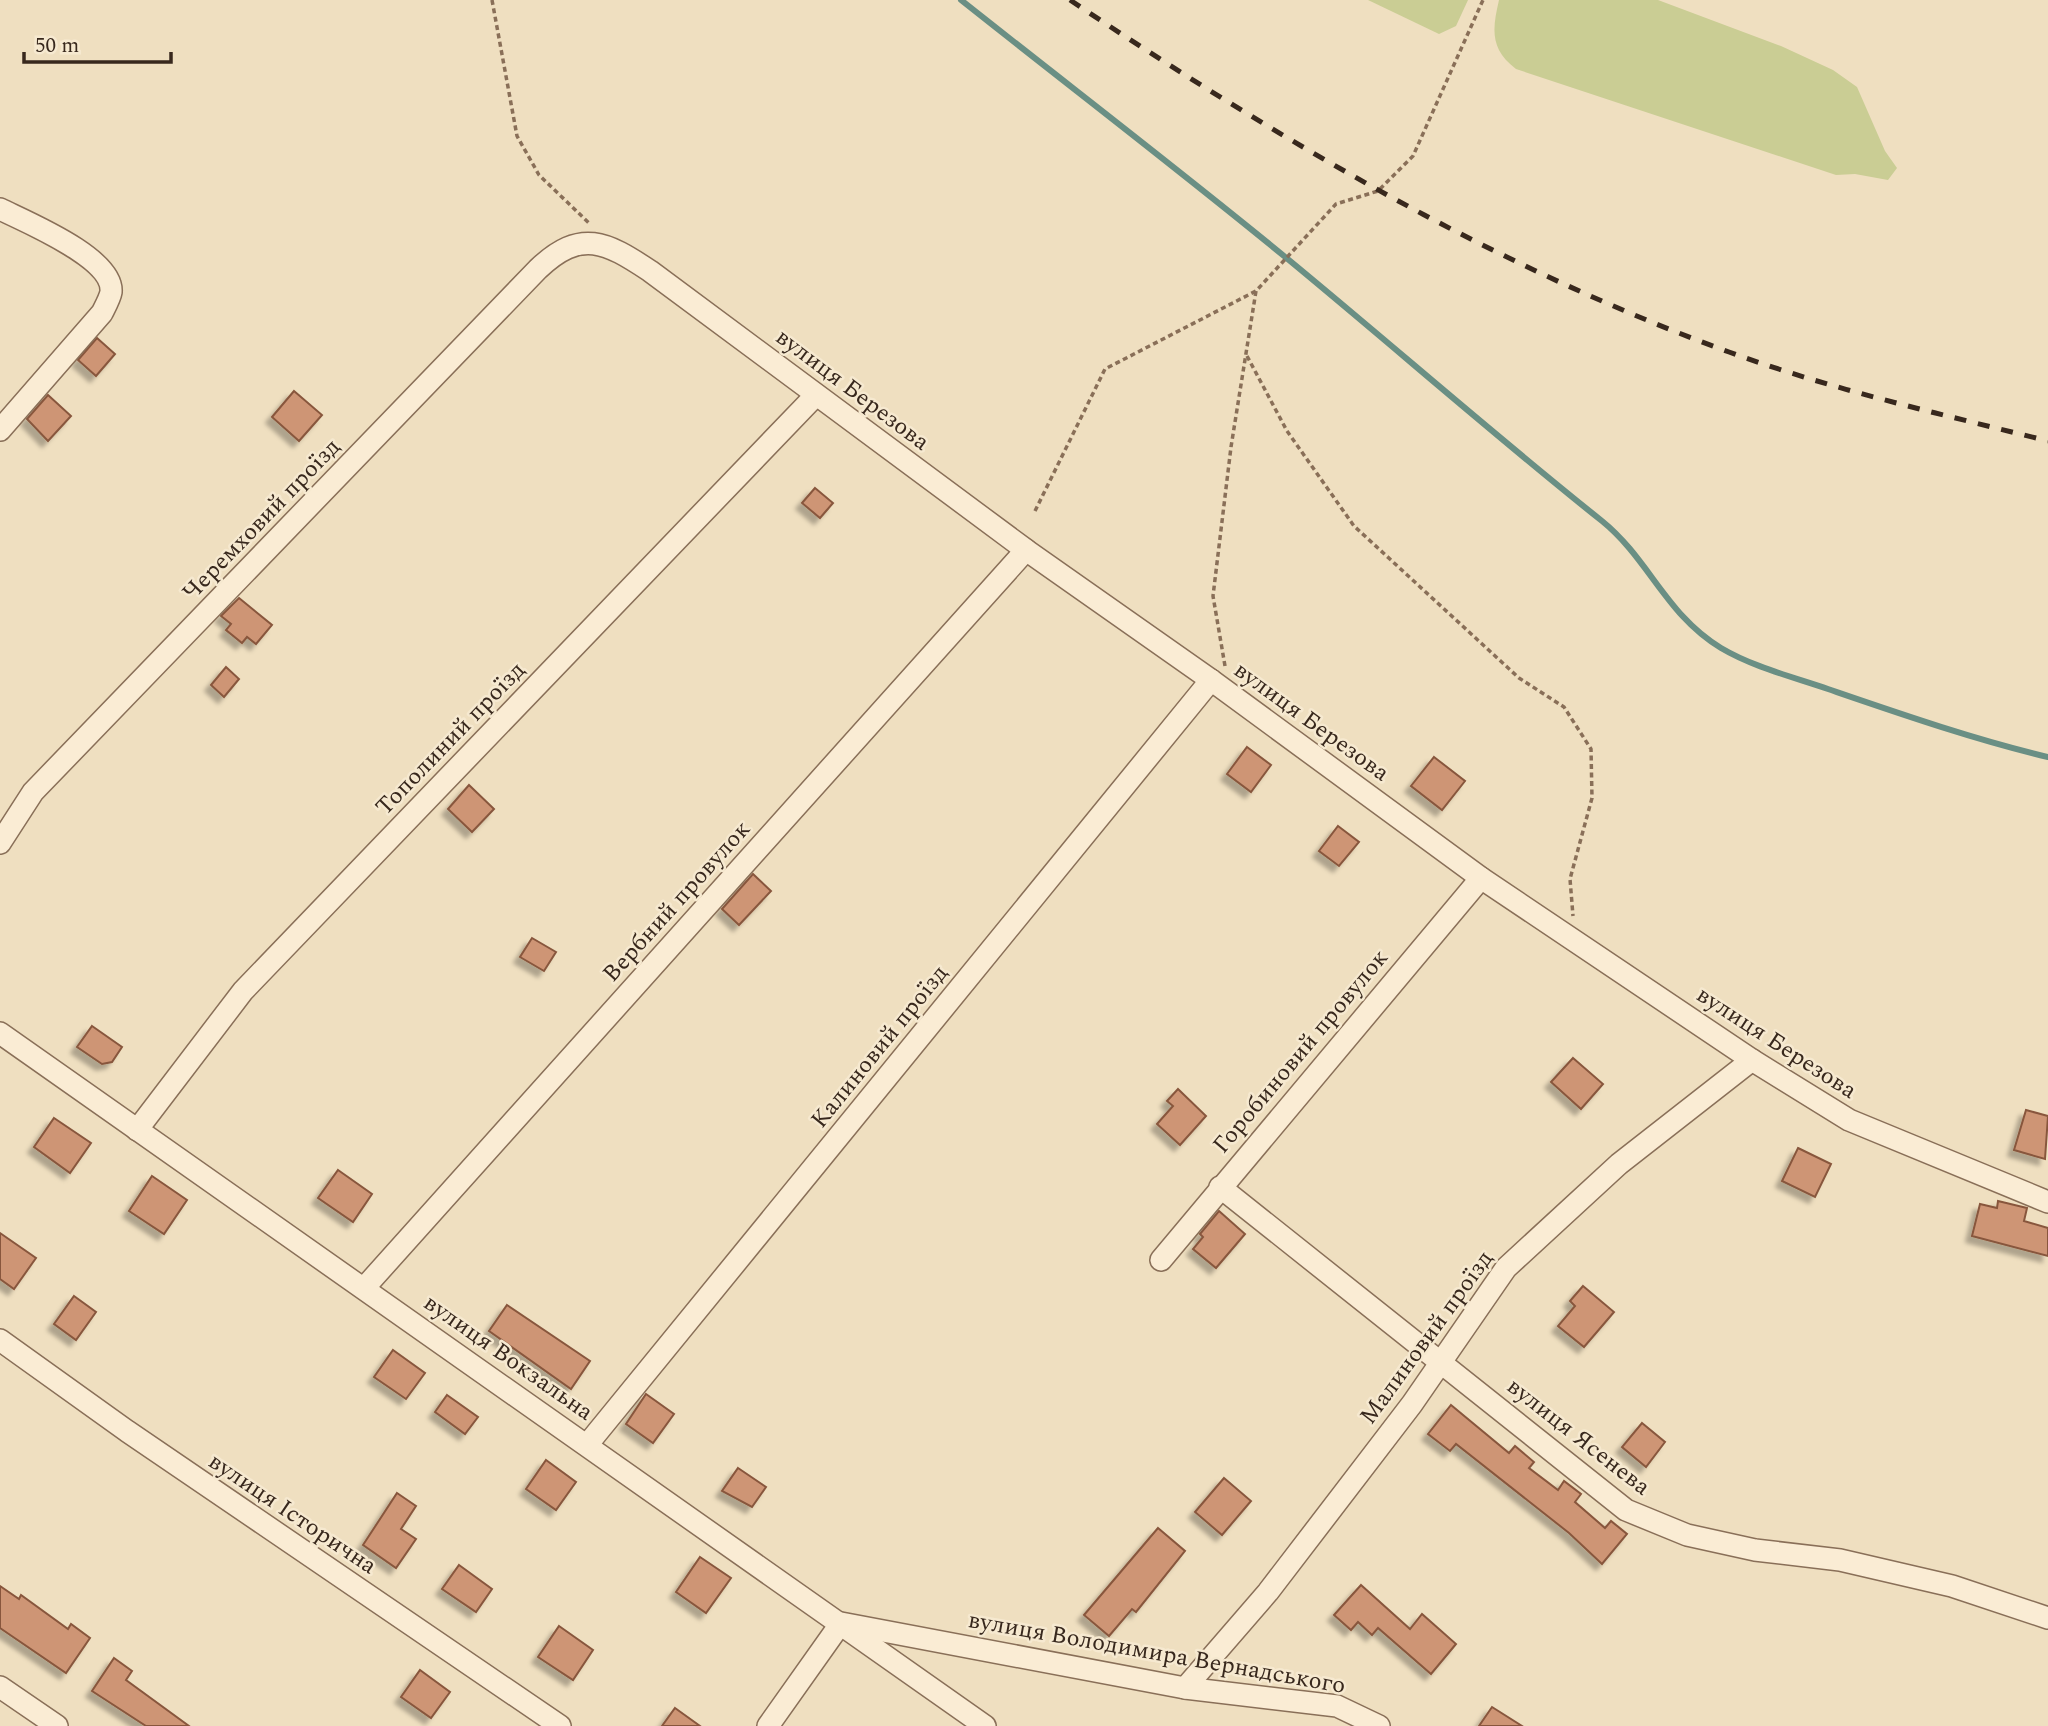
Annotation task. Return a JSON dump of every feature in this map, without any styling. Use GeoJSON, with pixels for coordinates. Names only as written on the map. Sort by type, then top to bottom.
{"type":"FeatureCollection","features":[{"type":"Feature","properties":{"kind":"street"},"geometry":{"type":"LineString","coordinates":[[0,209],[65,242],[105,270],[111,292],[102,313],[0,430]]}},
{"type":"Feature","properties":{"kind":"street","name":"вулиця Березова"},"geometry":{"type":"LineString","coordinates":[[573,244],[595,242],[618,250],[1026,550],[1211,680],[1481,877],[1752,1060],[1849,1120],[2048,1202]]}},
{"type":"Feature","properties":{"kind":"street","name":"Черемховий проїзд"},"geometry":{"type":"LineString","coordinates":[[0,843],[33,792],[538,269],[554,254],[573,244]]}},
{"type":"Feature","properties":{"kind":"street","name":"Тополиний проїзд"},"geometry":{"type":"LineString","coordinates":[[137,1130],[243,991],[816,395]]}},
{"type":"Feature","properties":{"kind":"street","name":"Вербний провулок"},"geometry":{"type":"LineString","coordinates":[[365,1287],[1026,550]]}},
{"type":"Feature","properties":{"kind":"street","name":"Калиновий проїзд"},"geometry":{"type":"LineString","coordinates":[[587,1445],[1211,680]]}},
{"type":"Feature","properties":{"kind":"street","name":"Горобиновий провулок"},"geometry":{"type":"LineString","coordinates":[[1161,1260],[1481,877]]}},
{"type":"Feature","properties":{"kind":"street","name":"вулиця Вокзальна"},"geometry":{"type":"LineString","coordinates":[[0,1033],[365,1287],[985,1726]]}},
{"type":"Feature","properties":{"kind":"street","name":"Малиновий проїзд"},"geometry":{"type":"LineString","coordinates":[[1185,1688],[1268,1592],[1442,1362],[1506,1268],[1619,1164],[1752,1060]]}},
{"type":"Feature","properties":{"kind":"street","name":"вулиця Ясенева"},"geometry":{"type":"LineString","coordinates":[[1220,1187],[1442,1362],[1599,1491],[1652,1524],[1755,1550],[1840,1560],[1952,1586],[2048,1618]]}},
{"type":"Feature","properties":{"kind":"street","name":"вулиця Історична"},"geometry":{"type":"LineString","coordinates":[[0,1340],[127,1431],[560,1726]]}},
{"type":"Feature","properties":{"kind":"street"},"geometry":{"type":"LineString","coordinates":[[768,1726],[841,1623]]}},
{"type":"Feature","properties":{"kind":"street","name":"вулиця Володимира Вернадського"},"geometry":{"type":"LineString","coordinates":[[841,1623],[1185,1688],[1337,1706],[1379,1726]]}},
{"type":"Feature","properties":{"kind":"street"},"geometry":{"type":"LineString","coordinates":[[0,1687],[57,1726]]}},
{"type":"Feature","properties":{"kind":"path"},"geometry":{"type":"LineString","coordinates":[[492,0],[517,136],[539,175],[618,250]]}},
{"type":"Feature","properties":{"kind":"path"},"geometry":{"type":"LineString","coordinates":[[1035,511],[1105,369],[1256,291],[1336,205],[1378,191],[1413,156],[1483,0]]}},
{"type":"Feature","properties":{"kind":"path"},"geometry":{"type":"LineString","coordinates":[[1231,695],[1213,596],[1256,291]]}},
{"type":"Feature","properties":{"kind":"path"},"geometry":{"type":"LineString","coordinates":[[1246,354],[1287,431],[1354,526],[1519,678],[1564,707],[1591,749],[1592,797],[1570,879],[1574,941]]}},
{"type":"Feature","properties":{"kind":"green space"},"geometry":{"type":"Polygon","coordinates":[[[1368,0],[1468,0],[1456,26],[1439,34],[1368,0]]]}},
{"type":"Feature","properties":{"kind":"green space"},"geometry":{"type":"Polygon","coordinates":[[[1499,0],[1658,0],[1781,46],[1833,70],[1857,87],[1885,151],[1897,168],[1888,180],[1855,174],[1836,175],[1516,69],[1501,54],[1495,38],[1499,0]]]}},
{"type":"Feature","properties":{"kind":"building"},"geometry":{"type":"Polygon","coordinates":[[[97,338],[115,354],[96,376],[78,360],[97,338]]]}},
{"type":"Feature","properties":{"kind":"building"},"geometry":{"type":"Polygon","coordinates":[[[294,391],[322,415],[299,441],[272,417],[294,391]]]}},
{"type":"Feature","properties":{"kind":"building"},"geometry":{"type":"Polygon","coordinates":[[[48,395],[71,416],[48,441],[27,419],[48,395]]]}},
{"type":"Feature","properties":{"kind":"building"},"geometry":{"type":"Polygon","coordinates":[[[815,488],[833,503],[820,518],[802,503],[815,488]]]}},
{"type":"Feature","properties":{"kind":"building"},"geometry":{"type":"Polygon","coordinates":[[[239,598],[272,625],[256,644],[247,637],[242,643],[226,630],[231,624],[221,616],[239,598]]]}},
{"type":"Feature","properties":{"kind":"building"},"geometry":{"type":"Polygon","coordinates":[[[226,667],[239,679],[224,697],[211,685],[226,667]]]}},
{"type":"Feature","properties":{"kind":"building"},"geometry":{"type":"Polygon","coordinates":[[[1247,747],[1271,765],[1251,792],[1227,774],[1247,747]]]}},
{"type":"Feature","properties":{"kind":"building"},"geometry":{"type":"Polygon","coordinates":[[[1434,757],[1465,781],[1442,810],[1411,786],[1434,757]]]}},
{"type":"Feature","properties":{"kind":"building"},"geometry":{"type":"Polygon","coordinates":[[[469,785],[494,809],[472,832],[448,809],[469,785]]]}},
{"type":"Feature","properties":{"kind":"building"},"geometry":{"type":"Polygon","coordinates":[[[1338,826],[1359,842],[1339,866],[1319,851],[1338,826]]]}},
{"type":"Feature","properties":{"kind":"building"},"geometry":{"type":"Polygon","coordinates":[[[753,874],[771,891],[739,925],[722,909],[753,874]]]}},
{"type":"Feature","properties":{"kind":"building"},"geometry":{"type":"Polygon","coordinates":[[[532,938],[556,952],[544,971],[520,957],[532,938]]]}},
{"type":"Feature","properties":{"kind":"building"},"geometry":{"type":"Polygon","coordinates":[[[92,1026],[122,1047],[112,1062],[102,1064],[77,1047],[92,1026]]]}},
{"type":"Feature","properties":{"kind":"building"},"geometry":{"type":"Polygon","coordinates":[[[1573,1058],[1603,1084],[1581,1109],[1551,1082],[1573,1058]]]}},
{"type":"Feature","properties":{"kind":"building"},"geometry":{"type":"Polygon","coordinates":[[[1178,1089],[1206,1116],[1180,1145],[1157,1124],[1173,1106],[1167,1101],[1178,1089]]]}},
{"type":"Feature","properties":{"kind":"building"},"geometry":{"type":"Polygon","coordinates":[[[2026,1110],[2048,1116],[2045,1159],[2014,1150],[2026,1110]]]}},
{"type":"Feature","properties":{"kind":"building"},"geometry":{"type":"Polygon","coordinates":[[[54,1118],[91,1143],[70,1173],[34,1147],[54,1118]]]}},
{"type":"Feature","properties":{"kind":"building"},"geometry":{"type":"Polygon","coordinates":[[[1798,1148],[1831,1164],[1815,1197],[1782,1181],[1798,1148]]]}},
{"type":"Feature","properties":{"kind":"building"},"geometry":{"type":"Polygon","coordinates":[[[338,1170],[372,1194],[353,1222],[318,1198],[338,1170]]]}},
{"type":"Feature","properties":{"kind":"building"},"geometry":{"type":"Polygon","coordinates":[[[152,1176],[187,1200],[164,1234],[129,1211],[152,1176]]]}},
{"type":"Feature","properties":{"kind":"building"},"geometry":{"type":"Polygon","coordinates":[[[1998,1201],[2027,1208],[2024,1221],[2048,1228],[2048,1256],[1972,1236],[1980,1204],[1997,1208],[1998,1201]]]}},
{"type":"Feature","properties":{"kind":"building"},"geometry":{"type":"Polygon","coordinates":[[[1219,1211],[1245,1234],[1216,1268],[1193,1249],[1203,1237],[1200,1234],[1219,1211]]]}},
{"type":"Feature","properties":{"kind":"building"},"geometry":{"type":"Polygon","coordinates":[[[0,1233],[36,1258],[14,1289],[0,1279],[0,1233]]]}},
{"type":"Feature","properties":{"kind":"building"},"geometry":{"type":"Polygon","coordinates":[[[1583,1286],[1614,1312],[1584,1347],[1558,1326],[1575,1306],[1570,1301],[1583,1286]]]}},
{"type":"Feature","properties":{"kind":"building"},"geometry":{"type":"Polygon","coordinates":[[[74,1296],[96,1312],[76,1340],[54,1324],[74,1296]]]}},
{"type":"Feature","properties":{"kind":"building"},"geometry":{"type":"Polygon","coordinates":[[[507,1305],[590,1361],[571,1389],[489,1331],[507,1305]]]}},
{"type":"Feature","properties":{"kind":"building"},"geometry":{"type":"Polygon","coordinates":[[[393,1350],[425,1373],[406,1399],[374,1377],[393,1350]]]}},
{"type":"Feature","properties":{"kind":"building"},"geometry":{"type":"Polygon","coordinates":[[[646,1394],[674,1414],[653,1443],[626,1424],[646,1394]]]}},
{"type":"Feature","properties":{"kind":"building"},"geometry":{"type":"Polygon","coordinates":[[[447,1395],[478,1417],[465,1434],[435,1412],[447,1395]]]}},
{"type":"Feature","properties":{"kind":"building"},"geometry":{"type":"Polygon","coordinates":[[[1451,1405],[1509,1453],[1515,1446],[1534,1462],[1529,1468],[1558,1490],[1564,1481],[1581,1494],[1575,1502],[1605,1528],[1611,1521],[1627,1534],[1602,1564],[1569,1533],[1456,1444],[1450,1451],[1428,1434],[1451,1405]]]}},
{"type":"Feature","properties":{"kind":"building"},"geometry":{"type":"Polygon","coordinates":[[[1642,1423],[1665,1442],[1646,1467],[1622,1447],[1642,1423]]]}},
{"type":"Feature","properties":{"kind":"building"},"geometry":{"type":"Polygon","coordinates":[[[546,1460],[576,1482],[556,1510],[526,1489],[546,1460]]]}},
{"type":"Feature","properties":{"kind":"building"},"geometry":{"type":"Polygon","coordinates":[[[738,1468],[766,1487],[752,1507],[722,1491],[738,1468]]]}},
{"type":"Feature","properties":{"kind":"building"},"geometry":{"type":"Polygon","coordinates":[[[1224,1478],[1251,1501],[1222,1535],[1195,1512],[1224,1478]]]}},
{"type":"Feature","properties":{"kind":"building"},"geometry":{"type":"Polygon","coordinates":[[[397,1493],[416,1506],[401,1529],[416,1539],[396,1568],[363,1545],[397,1493]]]}},
{"type":"Feature","properties":{"kind":"building"},"geometry":{"type":"Polygon","coordinates":[[[1158,1528],[1185,1551],[1136,1612],[1132,1609],[1109,1636],[1084,1615],[1158,1528]]]}},
{"type":"Feature","properties":{"kind":"building"},"geometry":{"type":"Polygon","coordinates":[[[700,1557],[731,1578],[706,1613],[676,1592],[700,1557]]]}},
{"type":"Feature","properties":{"kind":"building"},"geometry":{"type":"Polygon","coordinates":[[[459,1565],[492,1589],[476,1612],[442,1589],[459,1565]]]}},
{"type":"Feature","properties":{"kind":"building"},"geometry":{"type":"Polygon","coordinates":[[[1361,1585],[1410,1629],[1422,1614],[1456,1644],[1431,1674],[1378,1628],[1372,1635],[1358,1622],[1351,1630],[1334,1615],[1361,1585]]]}},
{"type":"Feature","properties":{"kind":"building"},"geometry":{"type":"Polygon","coordinates":[[[0,1586],[19,1599],[21,1595],[68,1629],[71,1624],[90,1638],[66,1673],[0,1628],[0,1586]]]}},
{"type":"Feature","properties":{"kind":"building"},"geometry":{"type":"Polygon","coordinates":[[[559,1626],[593,1650],[573,1680],[538,1657],[559,1626]]]}},
{"type":"Feature","properties":{"kind":"building"},"geometry":{"type":"Polygon","coordinates":[[[114,1658],[132,1671],[126,1680],[189,1726],[146,1726],[92,1691],[114,1658]]]}},
{"type":"Feature","properties":{"kind":"building"},"geometry":{"type":"Polygon","coordinates":[[[420,1670],[450,1692],[431,1718],[401,1697],[420,1670]]]}},
{"type":"Feature","properties":{"kind":"building"},"geometry":{"type":"Polygon","coordinates":[[[1492,1707],[1522,1726],[1479,1726],[1492,1707]]]}},
{"type":"Feature","properties":{"kind":"building"},"geometry":{"type":"Polygon","coordinates":[[[675,1708],[700,1726],[662,1726],[675,1708]]]}},
{"type":"Feature","properties":{"kind":"waterway"},"geometry":{"type":"LineString","coordinates":[[961,0],[1324,289],[1602,521],[1633,552],[1686,620],[1702,635],[1733,655],[1760,666],[1910,717],[2048,757]]}},
{"type":"Feature","properties":{"kind":"railway"},"geometry":{"type":"LineString","coordinates":[[1070,0],[1148,52],[1308,150],[1389,196],[1556,280],[1641,318],[1768,366],[1887,401],[2048,441]]}}]}
